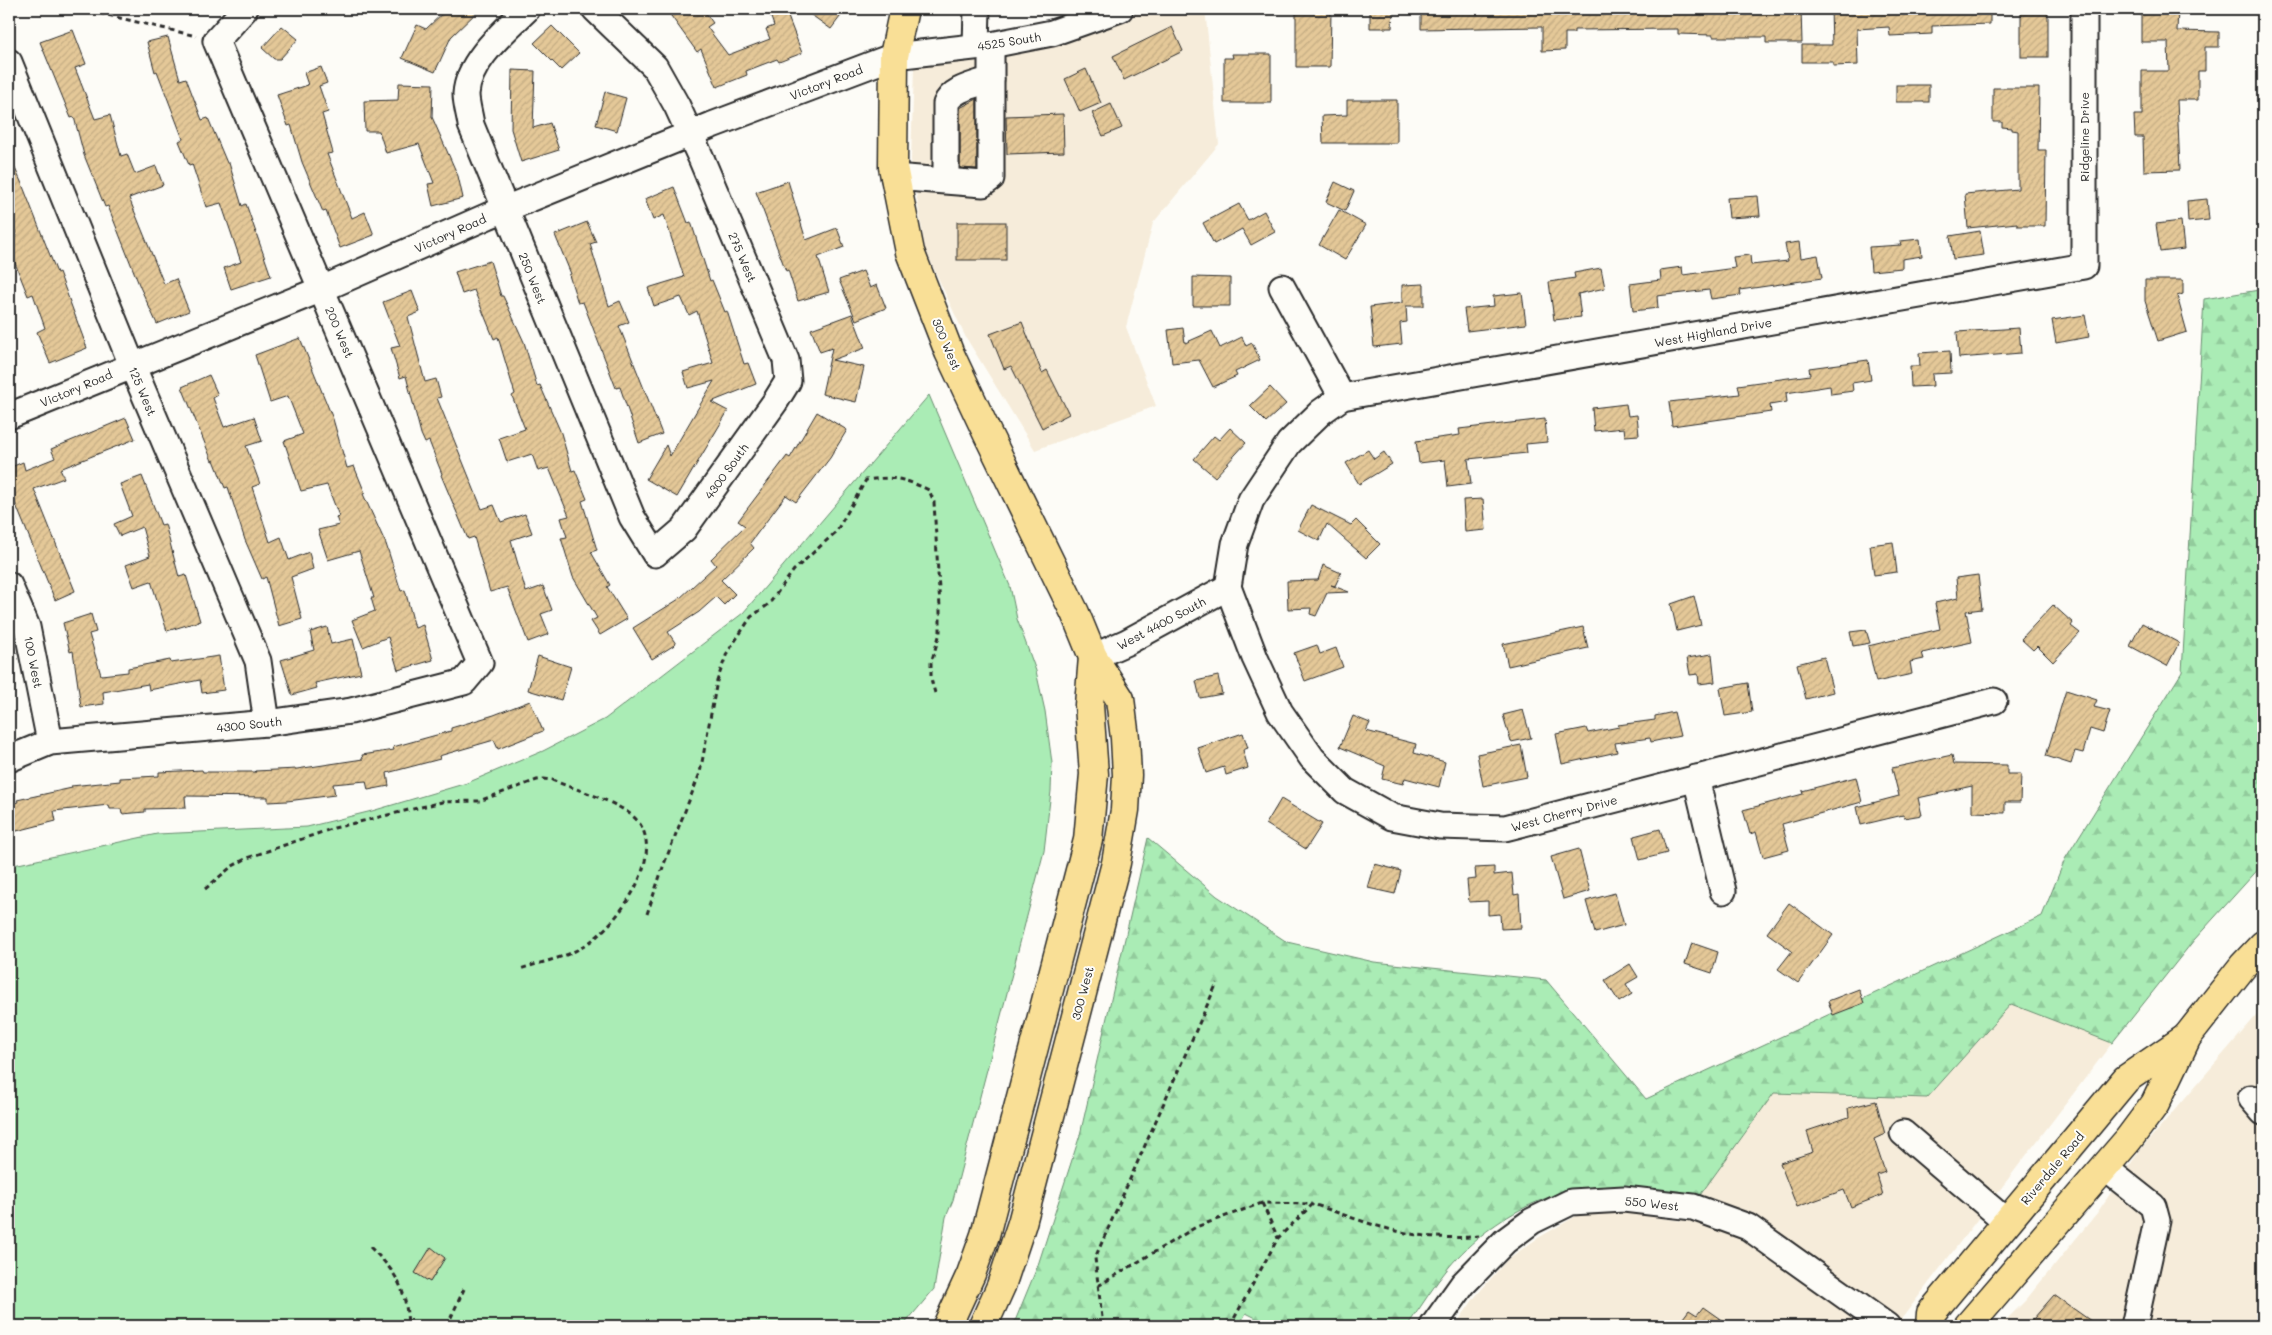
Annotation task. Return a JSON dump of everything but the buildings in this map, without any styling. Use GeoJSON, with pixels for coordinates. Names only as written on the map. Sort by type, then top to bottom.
{"type":"FeatureCollection","features":[{"type":"Feature","properties":{"kind":"main road","name":"300 West"},"geometry":{"type":"LineString","coordinates":[[904,9],[894,56],[894,177],[910,252],[949,352],[1075,613],[1093,657],[1120,699],[1123,718],[1126,775],[1121,837],[1112,880],[1022,1223],[1004,1279],[983,1326]]}},
{"type":"Feature","properties":{"kind":"main road","name":"300 West"},"geometry":{"type":"LineString","coordinates":[[947,1326],[971,1274],[985,1235],[1085,856],[1091,824],[1094,782],[1093,740],[1089,704],[1093,657]]}},
{"type":"Feature","properties":{"kind":"main road","name":"Riverdale Road"},"geometry":{"type":"LineString","coordinates":[[1968,1326],[2105,1168],[2155,1104],[2187,1037],[2244,966],[2263,946]]}},
{"type":"Feature","properties":{"kind":"main road","name":"Riverdale Road"},"geometry":{"type":"LineString","coordinates":[[1931,1320],[2007,1222],[2126,1079],[2187,1037]]}},
{"type":"Feature","properties":{"kind":"street","name":"200 West"},"geometry":{"type":"LineString","coordinates":[[245,9],[216,41],[480,663]]}},
{"type":"Feature","properties":{"kind":"street","name":"250 West"},"geometry":{"type":"LineString","coordinates":[[526,9],[490,46],[474,67],[466,94],[471,125],[632,518],[655,554]]}},
{"type":"Feature","properties":{"kind":"street","name":"275 West"},"geometry":{"type":"LineString","coordinates":[[595,9],[655,67],[677,106],[702,158],[786,360],[788,381]]}},
{"type":"Feature","properties":{"kind":"street"},"geometry":{"type":"LineString","coordinates":[[894,177],[983,184],[991,178],[991,79],[978,9]]}},
{"type":"Feature","properties":{"kind":"street","name":"4525 South"},"geometry":{"type":"LineString","coordinates":[[894,56],[984,46],[1062,19],[1120,9]]}},
{"type":"Feature","properties":{"kind":"street","name":"Ridgeline Drive"},"geometry":{"type":"LineString","coordinates":[[2084,9],[2084,266]]}},
{"type":"Feature","properties":{"kind":"street","name":"Victory Road"},"geometry":{"type":"LineString","coordinates":[[9,416],[322,289],[507,209],[689,134],[894,56]]}},
{"type":"Feature","properties":{"kind":"street","name":"125 West"},"geometry":{"type":"LineString","coordinates":[[9,62],[132,365],[258,661],[267,723]]}},
{"type":"Feature","properties":{"kind":"street"},"geometry":{"type":"LineString","coordinates":[[946,180],[946,104],[948,99],[953,93],[991,79]]}},
{"type":"Feature","properties":{"kind":"street","name":"West Highland Drive"},"geometry":{"type":"LineString","coordinates":[[1228,587],[1235,544],[1252,500],[1265,477],[1289,443],[1321,412],[1342,397],[2084,266]]}},
{"type":"Feature","properties":{"kind":"street"},"geometry":{"type":"LineString","coordinates":[[1282,287],[1342,397]]}},
{"type":"Feature","properties":{"kind":"street","name":"4300 South"},"geometry":{"type":"LineString","coordinates":[[655,554],[684,529],[788,381]]}},
{"type":"Feature","properties":{"kind":"street","name":"100 West"},"geometry":{"type":"LineString","coordinates":[[9,585],[27,627],[50,742]]}},
{"type":"Feature","properties":{"kind":"street","name":"West 4400 South"},"geometry":{"type":"LineString","coordinates":[[1093,657],[1127,642],[1228,587]]}},
{"type":"Feature","properties":{"kind":"street","name":"West Cherry Drive"},"geometry":{"type":"LineString","coordinates":[[1228,587],[1255,658],[1280,712],[1312,758],[1345,792],[1392,817],[1440,826],[1505,828],[1994,701]]}},
{"type":"Feature","properties":{"kind":"street","name":"4300 South"},"geometry":{"type":"LineString","coordinates":[[9,759],[50,742],[267,723],[351,710],[464,682],[480,663]]}},
{"type":"Feature","properties":{"kind":"street"},"geometry":{"type":"LineString","coordinates":[[1696,778],[1723,891]]}},
{"type":"Feature","properties":{"kind":"street"},"geometry":{"type":"LineString","coordinates":[[1903,1133],[2007,1222]]}},
{"type":"Feature","properties":{"kind":"street"},"geometry":{"type":"LineString","coordinates":[[2105,1168],[2153,1206],[2157,1221],[2134,1326]]}},
{"type":"Feature","properties":{"kind":"street","name":"550 West"},"geometry":{"type":"LineString","coordinates":[[1433,1326],[1463,1284],[1505,1242],[1532,1221],[1571,1202],[1624,1199],[1693,1207],[1748,1227],[1887,1326]]}},
{"type":"Feature","properties":{"kind":"path"},"geometry":{"type":"LineString","coordinates":[[82,9],[196,36]]}},
{"type":"Feature","properties":{"kind":"path"},"geometry":{"type":"LineString","coordinates":[[648,914],[664,864],[700,773],[717,682],[727,653],[752,617],[769,604],[794,570],[836,532],[866,480],[892,477],[906,479],[929,490],[934,502],[940,608],[940,633],[931,663],[931,680],[935,693]]}},
{"type":"Feature","properties":{"kind":"path"},"geometry":{"type":"LineString","coordinates":[[205,889],[230,867],[247,858],[334,828],[442,802],[478,802],[537,780],[544,778],[552,780],[610,803],[633,817],[640,824],[644,833],[647,851],[631,896],[615,918],[592,940],[577,950],[520,969]]}},
{"type":"Feature","properties":{"kind":"path"},"geometry":{"type":"LineString","coordinates":[[1103,1326],[1095,1258],[1217,983]]}},
{"type":"Feature","properties":{"kind":"path"},"geometry":{"type":"LineString","coordinates":[[1098,1286],[1196,1226],[1262,1203],[1313,1204],[1409,1236],[1457,1239],[1480,1236],[1505,1242]]}},
{"type":"Feature","properties":{"kind":"path"},"geometry":{"type":"LineString","coordinates":[[1262,1203],[1278,1238]]}},
{"type":"Feature","properties":{"kind":"path"},"geometry":{"type":"LineString","coordinates":[[1230,1326],[1278,1238],[1313,1204]]}},
{"type":"Feature","properties":{"kind":"path"},"geometry":{"type":"LineString","coordinates":[[370,1247],[390,1267],[402,1288],[408,1326]]}},
{"type":"Feature","properties":{"kind":"path"},"geometry":{"type":"LineString","coordinates":[[447,1326],[464,1290]]}},
{"type":"Feature","properties":{"kind":"path"},"geometry":{"type":"LineString","coordinates":[[134,1326],[138,1324],[146,1326]]}},
{"type":"Feature","properties":{"kind":"shaded area"},"geometry":{"type":"Polygon","coordinates":[[[1147,9],[1205,9],[1219,144],[1153,223],[1126,327],[1156,406],[1035,450],[965,336],[925,250],[911,160],[914,67],[1055,45],[1147,9]]]}},
{"type":"Feature","properties":{"kind":"shaded area"},"geometry":{"type":"Polygon","coordinates":[[[2011,1004],[2112,1043],[1896,1326],[1455,1326],[1475,1297],[1508,1259],[1538,1238],[1578,1215],[1629,1212],[1681,1221],[1774,1093],[1927,1098],[2011,1004]]]}},
{"type":"Feature","properties":{"kind":"shaded area"},"geometry":{"type":"Polygon","coordinates":[[[2263,1008],[2263,1326],[2000,1326],[2025,1301],[2097,1213],[2140,1150],[2263,1008]]]}},
{"type":"Feature","properties":{"kind":"green space"},"geometry":{"type":"Polygon","coordinates":[[[2263,287],[2263,864],[2194,940],[2112,1043],[2011,1004],[1927,1098],[1774,1093],[1695,1202],[1639,1189],[1605,1187],[1580,1189],[1555,1195],[1531,1205],[1486,1231],[1467,1248],[1443,1274],[1407,1326],[1272,1326],[1246,1313],[1239,1326],[1013,1326],[1038,1265],[1080,1135],[1148,838],[1217,896],[1287,942],[1374,962],[1546,980],[1646,1099],[2042,916],[2065,859],[2182,672],[2204,299],[2259,290],[2263,287]]]}},
{"type":"Feature","properties":{"kind":"green space"},"geometry":{"type":"Polygon","coordinates":[[[929,395],[1010,586],[1017,619],[1036,671],[1045,711],[1052,763],[1051,791],[1044,851],[953,1200],[946,1217],[934,1289],[903,1326],[9,1326],[9,866],[157,834],[307,827],[372,811],[467,783],[543,751],[605,719],[743,613],[929,395]]]}}]}
